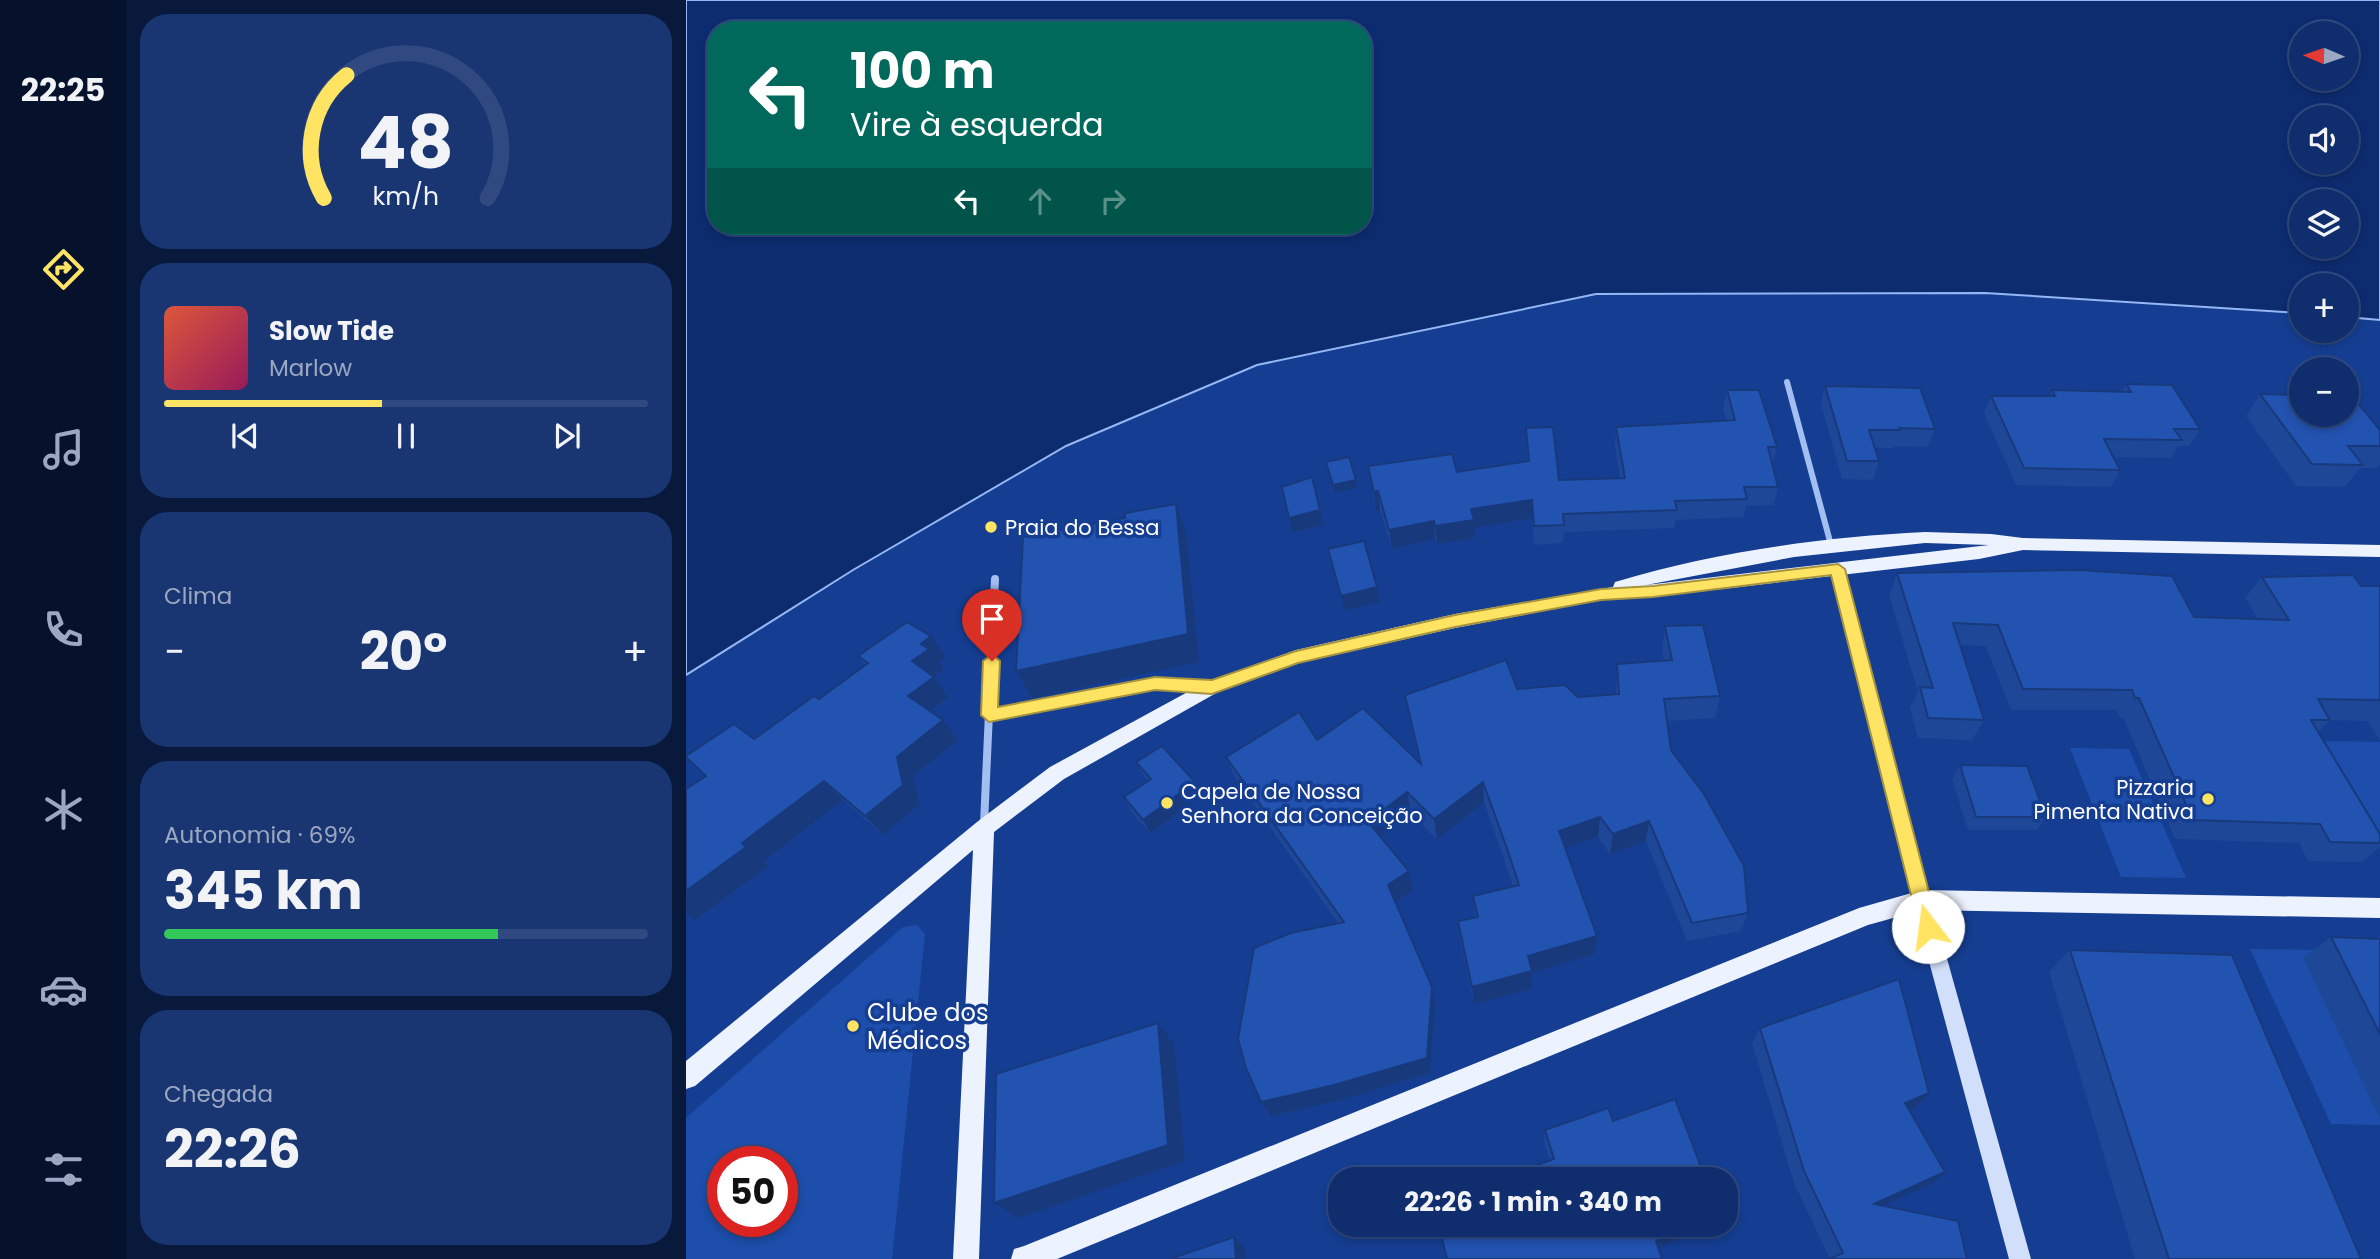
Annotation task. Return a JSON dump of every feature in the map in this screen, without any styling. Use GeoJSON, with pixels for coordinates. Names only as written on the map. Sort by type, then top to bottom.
{"type":"FeatureCollection","features":[{"type":"Feature","properties":{"kind":"main road"},"geometry":{"type":"LineString","coordinates":[[1601,594],[1646,579],[1705,566],[1830,545],[1968,537],[2023,544],[2380,551]]}},
{"type":"Feature","properties":{"kind":"main road"},"geometry":{"type":"LineString","coordinates":[[686,1077],[984,828],[1057,772],[1212,687],[1296,657],[1455,621],[1601,594],[1653,591],[1979,553],[2023,544]]}},
{"type":"Feature","properties":{"kind":"main road"},"geometry":{"type":"LineString","coordinates":[[1838,569],[1922,901],[2020,1259]]}},
{"type":"Feature","properties":{"kind":"main road"},"geometry":{"type":"LineString","coordinates":[[967,1259],[984,828]]}},
{"type":"Feature","properties":{"kind":"main road"},"geometry":{"type":"LineString","coordinates":[[1024,1259],[1867,915],[1922,901],[2380,908]]}},
{"type":"Feature","properties":{"kind":"street"},"geometry":{"type":"LineString","coordinates":[[1787,382],[1830,545]]}},
{"type":"Feature","properties":{"kind":"street"},"geometry":{"type":"LineString","coordinates":[[984,828],[995,579]]}},
{"type":"Feature","properties":{"kind":"street"},"geometry":{"type":"LineString","coordinates":[[989,715],[1155,684],[1212,687]]}},
{"type":"Feature","properties":{"kind":"shaded area"},"geometry":{"type":"Polygon","coordinates":[[[686,0],[2380,0],[2380,320],[2359,318],[2359,273],[2289,273],[2289,312],[1985,293],[1596,294],[1257,365],[1066,446],[853,570],[686,675],[686,0]]]}},
{"type":"Feature","properties":{"kind":"shaded area"},"geometry":{"type":"Polygon","coordinates":[[[2323,741],[2380,742],[2380,837],[2323,741]]]}},
{"type":"Feature","properties":{"kind":"shaded area"},"geometry":{"type":"Polygon","coordinates":[[[2070,748],[2129,749],[2186,878],[2121,877],[2070,748]]]}},
{"type":"Feature","properties":{"kind":"shaded area","name":"Clube dos Médicos"},"geometry":{"type":"Polygon","coordinates":[[[917,925],[925,934],[892,1259],[686,1259],[686,1118],[903,927],[917,925]]]}},
{"type":"Feature","properties":{"kind":"shaded area"},"geometry":{"type":"Polygon","coordinates":[[[2250,949],[2318,950],[2380,1072],[2380,1125],[2331,1124],[2250,949]]]}},
{"type":"Feature","properties":{"kind":"building"},"geometry":{"type":"Polygon","coordinates":[[[2126,384],[2172,385],[2200,429],[2174,429],[2182,440],[2104,439],[2120,470],[2024,468],[1991,396],[2055,396],[2052,390],[2131,392],[2126,384]]]}},
{"type":"Feature","properties":{"kind":"building"},"geometry":{"type":"Polygon","coordinates":[[[1825,386],[1920,388],[1935,429],[1869,430],[1879,461],[1847,461],[1825,386]]]}},
{"type":"Feature","properties":{"kind":"building"},"geometry":{"type":"Polygon","coordinates":[[[1727,390],[1759,390],[1777,447],[1768,447],[1778,487],[1744,487],[1747,499],[1675,501],[1677,510],[1563,514],[1564,525],[1534,526],[1532,500],[1471,509],[1474,520],[1435,526],[1434,521],[1389,530],[1378,491],[1374,492],[1368,466],[1452,454],[1457,472],[1529,461],[1526,428],[1553,427],[1559,480],[1625,478],[1616,427],[1735,420],[1727,390]]]}},
{"type":"Feature","properties":{"kind":"building"},"geometry":{"type":"Polygon","coordinates":[[[2260,394],[2289,395],[2289,427],[2359,427],[2359,404],[2380,430],[2380,446],[2348,446],[2363,465],[2312,464],[2260,394]]]}},
{"type":"Feature","properties":{"kind":"building"},"geometry":{"type":"Polygon","coordinates":[[[1349,457],[1356,480],[1333,485],[1326,462],[1349,457]]]}},
{"type":"Feature","properties":{"kind":"building"},"geometry":{"type":"Polygon","coordinates":[[[1312,477],[1320,510],[1289,518],[1282,487],[1312,477]]]}},
{"type":"Feature","properties":{"kind":"building"},"geometry":{"type":"Polygon","coordinates":[[[1176,504],[1188,634],[1016,671],[1023,537],[1125,518],[1125,513],[1176,504]]]}},
{"type":"Feature","properties":{"kind":"building"},"geometry":{"type":"Polygon","coordinates":[[[1364,541],[1377,587],[1341,596],[1328,549],[1364,541]]]}},
{"type":"Feature","properties":{"kind":"building"},"geometry":{"type":"Polygon","coordinates":[[[2079,570],[2172,576],[2194,617],[2289,620],[2262,577],[2353,575],[2361,586],[2380,586],[2380,700],[2318,699],[2330,720],[2311,720],[2380,834],[2380,843],[2330,842],[2320,824],[2193,820],[2139,698],[2135,698],[2132,690],[2023,689],[1998,625],[1953,623],[1984,720],[1928,718],[1920,687],[1933,688],[1897,573],[2079,570]]]}},
{"type":"Feature","properties":{"kind":"building"},"geometry":{"type":"Polygon","coordinates":[[[907,622],[931,636],[921,644],[929,649],[912,661],[934,677],[908,696],[943,720],[897,757],[903,785],[865,816],[824,781],[742,843],[746,847],[686,891],[686,789],[706,776],[686,756],[734,724],[754,739],[814,696],[819,699],[868,663],[858,656],[907,622]]]}},
{"type":"Feature","properties":{"kind":"building"},"geometry":{"type":"Polygon","coordinates":[[[1703,625],[1720,696],[1664,699],[1671,750],[1704,794],[1744,866],[1748,913],[1692,923],[1649,821],[1613,834],[1600,817],[1559,831],[1597,936],[1528,956],[1532,971],[1472,987],[1458,921],[1478,917],[1473,896],[1519,885],[1510,857],[1483,782],[1434,819],[1407,792],[1368,822],[1409,871],[1388,885],[1432,987],[1427,1058],[1334,1085],[1261,1102],[1246,1068],[1238,1039],[1254,948],[1291,933],[1344,922],[1226,757],[1299,712],[1317,740],[1363,708],[1421,764],[1405,695],[1506,660],[1517,689],[1565,685],[1578,697],[1619,694],[1617,664],[1672,660],[1665,626],[1703,625]]]}},
{"type":"Feature","properties":{"kind":"building"},"geometry":{"type":"Polygon","coordinates":[[[1162,746],[1195,782],[1143,820],[1124,797],[1151,779],[1136,762],[1162,746]]]}},
{"type":"Feature","properties":{"kind":"building"},"geometry":{"type":"Polygon","coordinates":[[[1960,765],[2027,766],[2046,817],[1976,817],[1960,765]]]}},
{"type":"Feature","properties":{"kind":"building"},"geometry":{"type":"Polygon","coordinates":[[[2331,937],[2380,939],[2380,1034],[2331,937]]]}},
{"type":"Feature","properties":{"kind":"building"},"geometry":{"type":"Polygon","coordinates":[[[2070,950],[2232,955],[2361,1259],[2169,1259],[2070,950]]]}},
{"type":"Feature","properties":{"kind":"building"},"geometry":{"type":"Polygon","coordinates":[[[1899,979],[1929,1093],[1905,1103],[1945,1172],[1874,1204],[1958,1221],[1967,1259],[1829,1259],[1843,1253],[1804,1171],[1760,1028],[1899,979]]]}},
{"type":"Feature","properties":{"kind":"building"},"geometry":{"type":"Polygon","coordinates":[[[1158,1023],[1168,1145],[994,1203],[996,1074],[1158,1023]]]}},
{"type":"Feature","properties":{"kind":"building"},"geometry":{"type":"Polygon","coordinates":[[[1675,1099],[1701,1167],[1532,1167],[1554,1159],[1545,1130],[1608,1108],[1613,1121],[1675,1099]]]}},
{"type":"Feature","properties":{"kind":"building"},"geometry":{"type":"Polygon","coordinates":[[[1234,1237],[1236,1259],[1170,1259],[1234,1237]]]}},
{"type":"Feature","properties":{"kind":"building"},"geometry":{"type":"Polygon","coordinates":[[[1442,1237],[1666,1237],[1656,1241],[1662,1259],[1447,1259],[1442,1237]]]}},
{"type":"Feature","properties":{"kind":"place","name":"Praia do Bessa"},"geometry":{"type":"Point","coordinates":[991,527]}},
{"type":"Feature","properties":{"kind":"place","name":"Pizzaria Pimenta Nativa"},"geometry":{"type":"Point","coordinates":[2208,799]}},
{"type":"Feature","properties":{"kind":"place","name":"Capela de Nossa Senhora da Conceição"},"geometry":{"type":"Point","coordinates":[1167,803]}},
{"type":"Feature","properties":{"kind":"place","name":"Clube dos Médicos"},"geometry":{"type":"Point","coordinates":[853,1026]}},
{"type":"Feature","properties":{"kind":"route"},"geometry":{"type":"LineString","coordinates":[[992,661],[989,715],[1155,684],[1212,687],[1296,657],[1455,621],[1601,594],[1625,594],[1838,569],[1928,927]]}}]}
